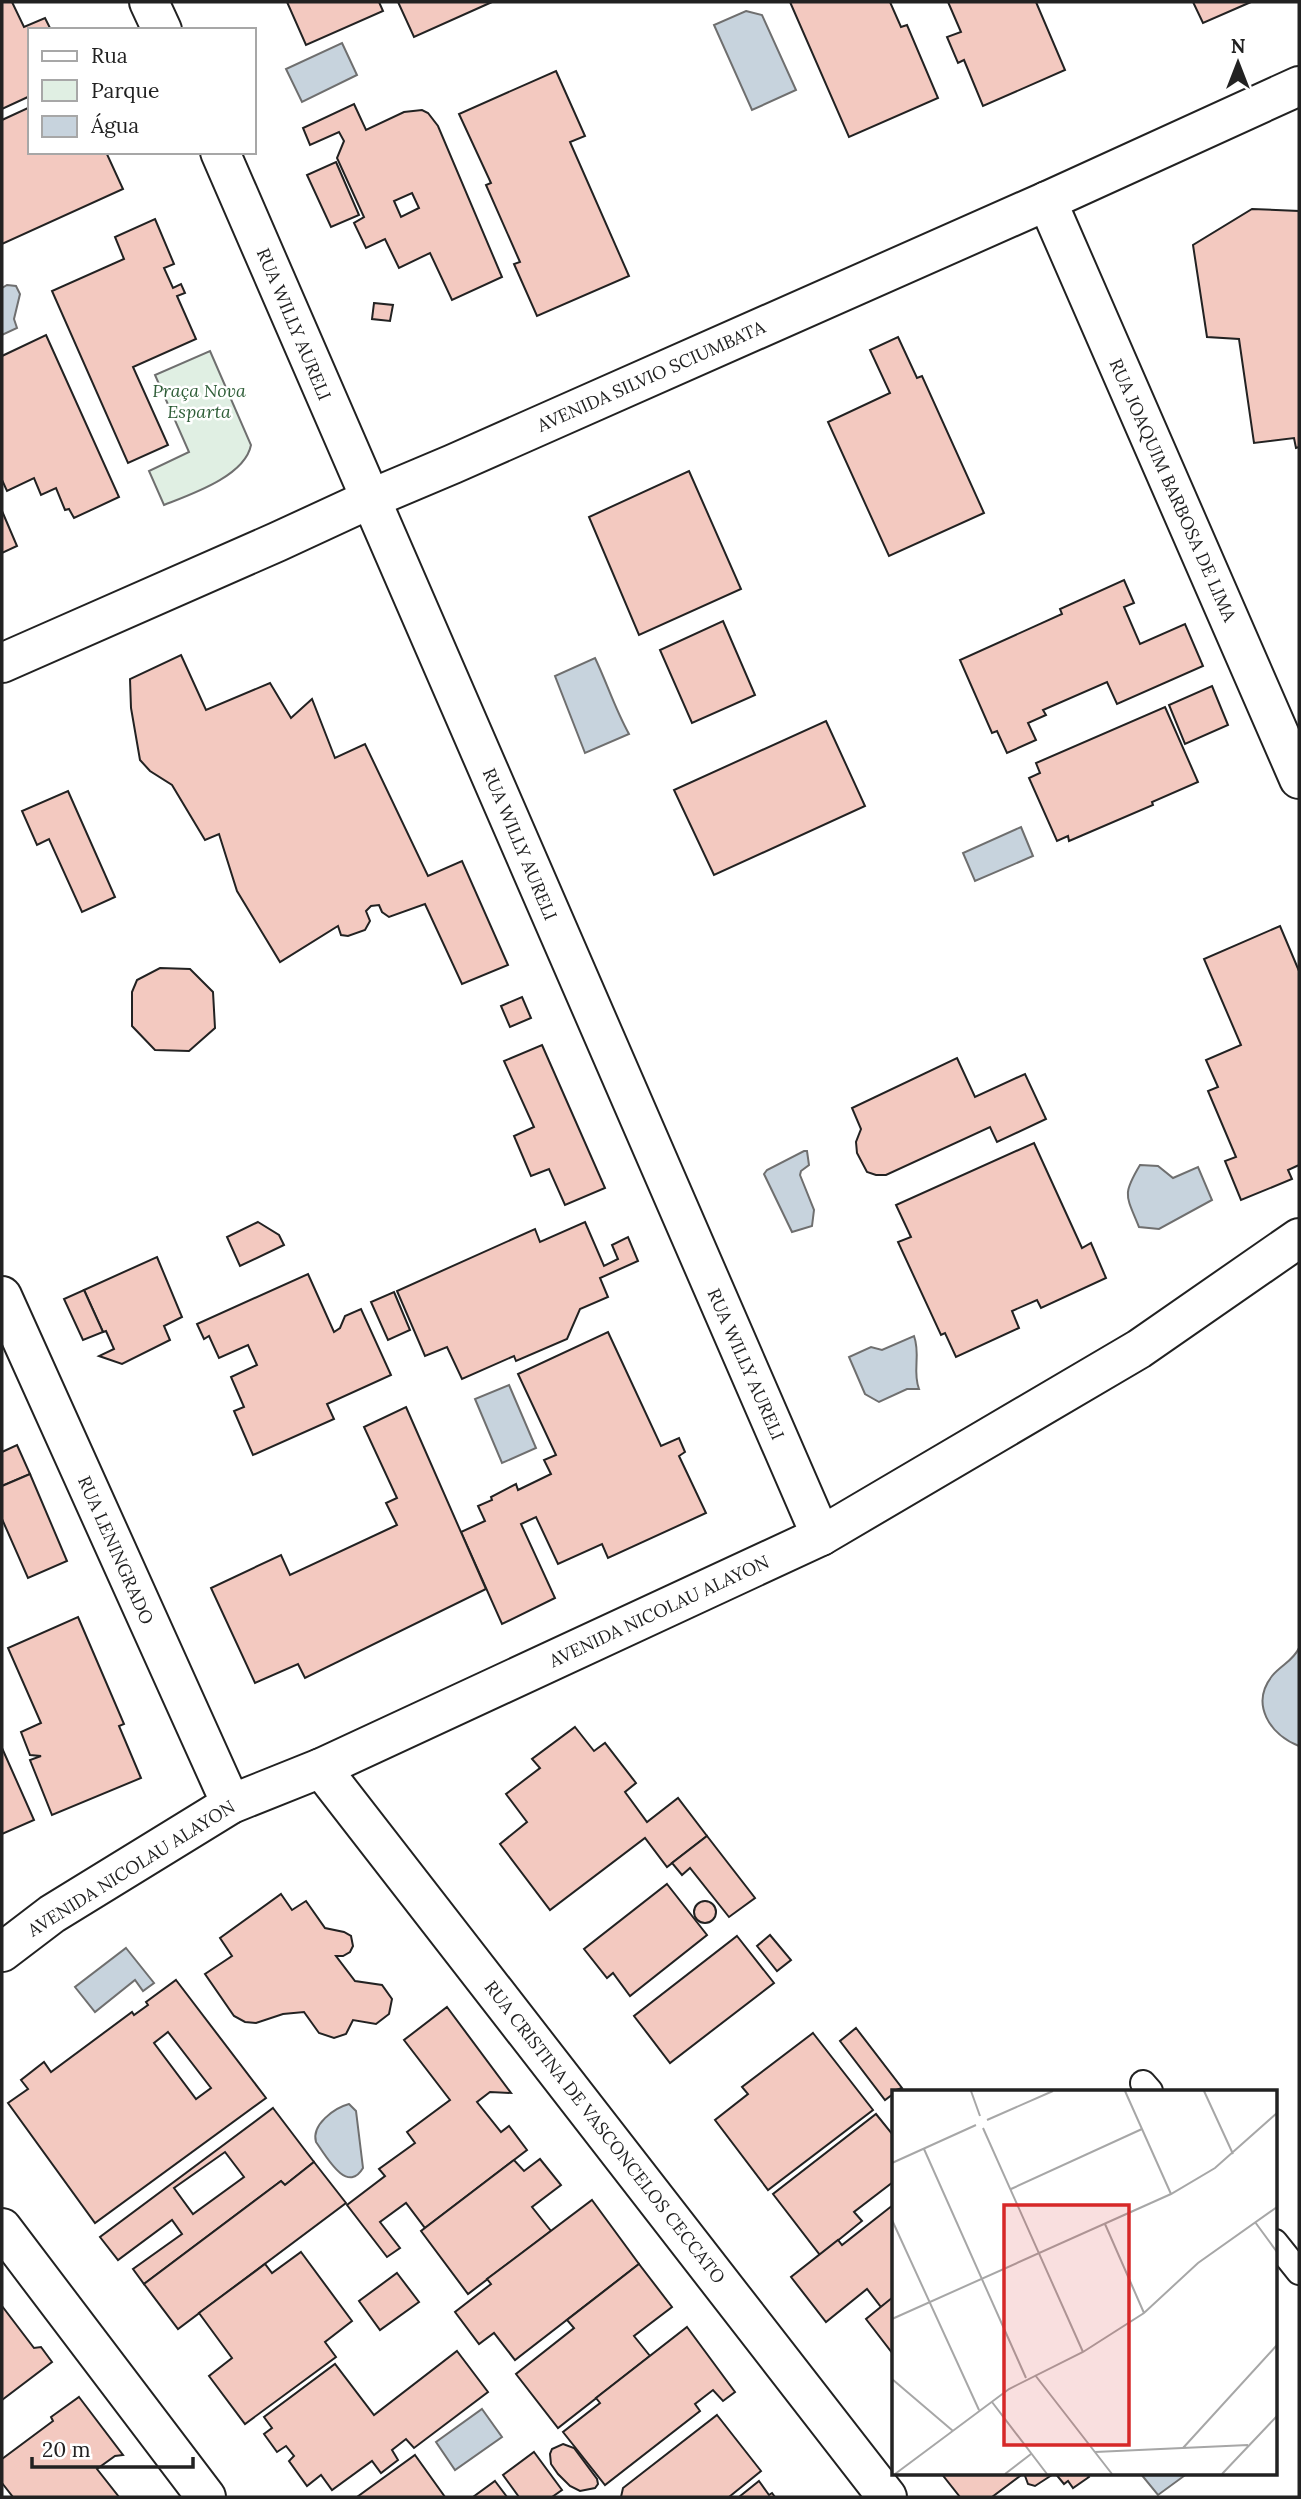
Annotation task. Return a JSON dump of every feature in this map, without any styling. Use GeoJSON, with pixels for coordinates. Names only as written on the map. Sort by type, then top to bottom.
{"type":"FeatureCollection","features":[{"type":"Feature","properties":{"kind":"street"},"geometry":{"type":"LineString","coordinates":[[149,2],[161,28]]}},
{"type":"Feature","properties":{"kind":"street","name":"AVENIDA SILVIO SCIUMBATA"},"geometry":{"type":"LineString","coordinates":[[2,663],[1047,201],[1299,86]]}},
{"type":"Feature","properties":{"kind":"street","name":"RUA WILLY AURELI"},"geometry":{"type":"LineString","coordinates":[[221,154],[821,1536]]}},
{"type":"Feature","properties":{"kind":"street","name":"RUA JOAQUIM BARBOSA DE LIMA"},"geometry":{"type":"LineString","coordinates":[[1047,201],[1299,779]]}},
{"type":"Feature","properties":{"kind":"street","name":"AVENIDA NICOLAU ALAYON"},"geometry":{"type":"LineString","coordinates":[[2,1952],[52,1914],[231,1804],[321,1768],[821,1536],[1139,1349],[1299,1238]]}},
{"type":"Feature","properties":{"kind":"street","name":"RUA LENINGRADO"},"geometry":{"type":"LineString","coordinates":[[2,1296],[231,1804]]}},
{"type":"Feature","properties":{"kind":"street","name":"RUA CRISTINA DE VASCONCELOS CECCATO"},"geometry":{"type":"LineString","coordinates":[[321,1768],[887,2497]]}},
{"type":"Feature","properties":{"kind":"street"},"geometry":{"type":"LineString","coordinates":[[2,2228],[206,2497]]}},
{"type":"Feature","properties":{"kind":"lane"},"geometry":{"type":"LineString","coordinates":[[1276,2243],[1299,2272]]}},
{"type":"Feature","properties":{"kind":"green space","name":"Praça Nova Esparta"},"geometry":{"type":"Polygon","coordinates":[[[210,351],[251,445],[247,456],[228,475],[164,505],[149,471],[189,452],[155,375],[210,351]]]}},
{"type":"Feature","properties":{"kind":"water"},"geometry":{"type":"Polygon","coordinates":[[[746,11],[762,15],[796,90],[752,110],[714,25],[746,11]]]}},
{"type":"Feature","properties":{"kind":"water"},"geometry":{"type":"Polygon","coordinates":[[[342,43],[357,75],[302,102],[286,69],[342,43]]]}},
{"type":"Feature","properties":{"kind":"water"},"geometry":{"type":"Polygon","coordinates":[[[7,285],[16,286],[20,294],[14,319],[17,328],[2,335],[2,288],[7,285]]]}},
{"type":"Feature","properties":{"kind":"water"},"geometry":{"type":"Polygon","coordinates":[[[595,658],[629,734],[585,753],[555,676],[595,658]]]}},
{"type":"Feature","properties":{"kind":"water"},"geometry":{"type":"Polygon","coordinates":[[[1021,827],[1033,856],[975,881],[963,853],[1021,827]]]}},
{"type":"Feature","properties":{"kind":"water"},"geometry":{"type":"Polygon","coordinates":[[[807,1151],[809,1165],[800,1175],[814,1210],[812,1226],[792,1232],[764,1174],[807,1151]]]}},
{"type":"Feature","properties":{"kind":"water"},"geometry":{"type":"Polygon","coordinates":[[[1140,1165],[1158,1166],[1173,1178],[1198,1167],[1212,1200],[1159,1229],[1139,1227],[1131,1208],[1128,1189],[1140,1165]]]}},
{"type":"Feature","properties":{"kind":"water"},"geometry":{"type":"Polygon","coordinates":[[[914,1336],[919,1389],[907,1389],[879,1402],[865,1394],[849,1357],[871,1347],[882,1350],[914,1336]]]}},
{"type":"Feature","properties":{"kind":"water"},"geometry":{"type":"Polygon","coordinates":[[[509,1385],[536,1448],[502,1463],[475,1399],[509,1385]]]}},
{"type":"Feature","properties":{"kind":"water"},"geometry":{"type":"Polygon","coordinates":[[[1299,1648],[1299,1746],[1279,1734],[1272,1726],[1263,1708],[1263,1697],[1272,1676],[1299,1648]]]}},
{"type":"Feature","properties":{"kind":"water"},"geometry":{"type":"Polygon","coordinates":[[[126,1948],[154,1983],[143,1991],[135,1980],[95,2012],[75,1987],[126,1948]]]}},
{"type":"Feature","properties":{"kind":"water"},"geometry":{"type":"Polygon","coordinates":[[[349,2104],[356,2111],[363,2168],[357,2175],[350,2177],[331,2163],[316,2142],[315,2136],[325,2118],[349,2104]]]}},
{"type":"Feature","properties":{"kind":"water"},"geometry":{"type":"Polygon","coordinates":[[[482,2409],[502,2437],[455,2470],[436,2442],[482,2409]]]}},
{"type":"Feature","properties":{"kind":"water"},"geometry":{"type":"Polygon","coordinates":[[[1141,2474],[1184,2476],[1158,2495],[1141,2474]]]}},
{"type":"Feature","properties":{"kind":"building"},"geometry":{"type":"Polygon","coordinates":[[[2,2],[12,2],[24,27],[45,18],[50,28],[28,28],[28,97],[2,109],[2,2]]]}},
{"type":"Feature","properties":{"kind":"building"},"geometry":{"type":"Polygon","coordinates":[[[287,2],[379,2],[383,11],[306,45],[287,2]]]}},
{"type":"Feature","properties":{"kind":"building"},"geometry":{"type":"Polygon","coordinates":[[[398,2],[492,2],[414,37],[398,2]]]}},
{"type":"Feature","properties":{"kind":"building"},"geometry":{"type":"Polygon","coordinates":[[[790,2],[890,2],[901,27],[907,25],[938,98],[849,137],[790,2]]]}},
{"type":"Feature","properties":{"kind":"building"},"geometry":{"type":"Polygon","coordinates":[[[948,2],[1036,2],[1065,70],[983,106],[964,60],[958,63],[947,37],[961,32],[948,2]]]}},
{"type":"Feature","properties":{"kind":"building"},"geometry":{"type":"Polygon","coordinates":[[[1193,2],[1251,2],[1203,23],[1193,2]]]}},
{"type":"Feature","properties":{"kind":"building"},"geometry":{"type":"Polygon","coordinates":[[[556,71],[585,136],[570,142],[629,276],[537,316],[514,264],[520,262],[486,185],[491,183],[459,114],[556,71]]]}},
{"type":"Feature","properties":{"kind":"building"},"geometry":{"type":"Polygon","coordinates":[[[354,104],[366,130],[404,112],[422,110],[428,113],[438,126],[502,277],[452,300],[430,253],[399,268],[385,239],[366,248],[354,223],[364,217],[337,158],[344,141],[339,132],[310,145],[303,128],[354,104]],[[412,193],[394,201],[401,217],[419,208],[412,193]]]}},
{"type":"Feature","properties":{"kind":"building"},"geometry":{"type":"Polygon","coordinates":[[[28,108],[28,154],[107,154],[123,189],[2,244],[2,120],[28,108]]]}},
{"type":"Feature","properties":{"kind":"building"},"geometry":{"type":"Polygon","coordinates":[[[336,162],[359,215],[331,227],[307,175],[336,162]]]}},
{"type":"Feature","properties":{"kind":"building"},"geometry":{"type":"Polygon","coordinates":[[[1252,209],[1299,211],[1299,447],[1296,448],[1294,438],[1254,443],[1239,339],[1207,337],[1193,245],[1252,209]]]}},
{"type":"Feature","properties":{"kind":"building"},"geometry":{"type":"Polygon","coordinates":[[[155,219],[174,264],[164,268],[173,288],[181,284],[185,293],[177,296],[196,339],[133,367],[168,445],[128,463],[52,291],[124,259],[115,237],[155,219]]]}},
{"type":"Feature","properties":{"kind":"building"},"geometry":{"type":"Polygon","coordinates":[[[374,303],[393,305],[390,321],[372,319],[374,303]]]}},
{"type":"Feature","properties":{"kind":"building"},"geometry":{"type":"Polygon","coordinates":[[[46,335],[119,497],[74,518],[69,509],[65,510],[56,488],[41,495],[34,478],[7,491],[2,480],[2,356],[46,335]]]}},
{"type":"Feature","properties":{"kind":"building"},"geometry":{"type":"Polygon","coordinates":[[[898,337],[917,378],[922,376],[984,513],[889,556],[828,422],[890,393],[870,350],[898,337]]]}},
{"type":"Feature","properties":{"kind":"building"},"geometry":{"type":"Polygon","coordinates":[[[689,471],[741,589],[639,635],[589,517],[689,471]]]}},
{"type":"Feature","properties":{"kind":"building"},"geometry":{"type":"Polygon","coordinates":[[[2,511],[17,546],[2,553],[2,511]]]}},
{"type":"Feature","properties":{"kind":"building"},"geometry":{"type":"Polygon","coordinates":[[[1124,580],[1134,603],[1124,607],[1140,644],[1185,624],[1203,666],[1117,704],[1107,682],[1043,710],[1046,715],[1028,723],[1036,740],[1007,753],[997,731],[992,733],[960,660],[1062,614],[1060,609],[1124,580]]]}},
{"type":"Feature","properties":{"kind":"building"},"geometry":{"type":"Polygon","coordinates":[[[723,621],[755,695],[692,723],[660,650],[723,621]]]}},
{"type":"Feature","properties":{"kind":"building"},"geometry":{"type":"Polygon","coordinates":[[[181,655],[206,710],[270,683],[291,718],[312,699],[335,758],[365,744],[428,876],[462,861],[508,965],[462,984],[425,904],[389,917],[382,912],[379,905],[371,906],[366,911],[370,921],[365,930],[348,936],[341,935],[338,926],[280,962],[237,891],[219,834],[205,840],[172,785],[150,771],[140,760],[131,708],[130,679],[181,655]]]}},
{"type":"Feature","properties":{"kind":"building"},"geometry":{"type":"Polygon","coordinates":[[[1212,686],[1228,725],[1185,744],[1169,705],[1212,686]]]}},
{"type":"Feature","properties":{"kind":"building"},"geometry":{"type":"Polygon","coordinates":[[[1165,707],[1198,782],[1152,802],[1153,805],[1069,841],[1068,836],[1057,841],[1029,778],[1040,773],[1036,763],[1165,707]]]}},
{"type":"Feature","properties":{"kind":"building"},"geometry":{"type":"Polygon","coordinates":[[[826,721],[865,806],[714,875],[674,790],[826,721]]]}},
{"type":"Feature","properties":{"kind":"building"},"geometry":{"type":"Polygon","coordinates":[[[68,791],[115,897],[82,912],[49,839],[37,845],[22,811],[68,791]]]}},
{"type":"Feature","properties":{"kind":"building"},"geometry":{"type":"Polygon","coordinates":[[[1280,926],[1299,971],[1299,1165],[1288,1170],[1292,1179],[1241,1200],[1225,1161],[1236,1157],[1208,1091],[1218,1087],[1206,1060],[1241,1045],[1204,959],[1280,926]]]}},
{"type":"Feature","properties":{"kind":"building"},"geometry":{"type":"Polygon","coordinates":[[[160,968],[190,969],[213,992],[215,1028],[189,1051],[155,1050],[132,1026],[132,992],[137,980],[160,968]]]}},
{"type":"Feature","properties":{"kind":"building"},"geometry":{"type":"Polygon","coordinates":[[[522,997],[531,1018],[510,1027],[501,1006],[522,997]]]}},
{"type":"Feature","properties":{"kind":"building"},"geometry":{"type":"Polygon","coordinates":[[[542,1045],[605,1188],[565,1205],[549,1169],[531,1176],[514,1136],[534,1127],[504,1061],[542,1045]]]}},
{"type":"Feature","properties":{"kind":"building"},"geometry":{"type":"Polygon","coordinates":[[[957,1058],[975,1097],[1025,1074],[1046,1119],[997,1142],[990,1127],[886,1175],[867,1172],[857,1153],[856,1142],[861,1129],[852,1108],[957,1058]]]}},
{"type":"Feature","properties":{"kind":"building"},"geometry":{"type":"Polygon","coordinates":[[[1034,1143],[1082,1248],[1091,1243],[1106,1278],[1041,1308],[1037,1300],[1012,1311],[1019,1328],[956,1357],[945,1333],[941,1335],[898,1242],[911,1237],[896,1205],[1034,1143]]]}},
{"type":"Feature","properties":{"kind":"building"},"geometry":{"type":"Polygon","coordinates":[[[258,1222],[279,1235],[284,1245],[240,1266],[227,1237],[258,1222]]]}},
{"type":"Feature","properties":{"kind":"building"},"geometry":{"type":"Polygon","coordinates":[[[585,1222],[604,1266],[618,1259],[612,1245],[628,1237],[638,1261],[600,1278],[608,1297],[580,1309],[567,1339],[516,1361],[514,1356],[462,1379],[447,1347],[425,1356],[397,1291],[535,1229],[540,1242],[585,1222]]]}},
{"type":"Feature","properties":{"kind":"building"},"geometry":{"type":"Polygon","coordinates":[[[157,1257],[182,1317],[164,1326],[170,1340],[122,1364],[99,1356],[114,1349],[106,1331],[103,1332],[84,1290],[157,1257]]]}},
{"type":"Feature","properties":{"kind":"building"},"geometry":{"type":"Polygon","coordinates":[[[308,1274],[334,1332],[340,1328],[345,1316],[361,1309],[391,1375],[327,1404],[334,1419],[253,1455],[234,1411],[244,1407],[231,1377],[257,1365],[248,1345],[219,1358],[209,1336],[204,1339],[197,1324],[308,1274]]]}},
{"type":"Feature","properties":{"kind":"building"},"geometry":{"type":"Polygon","coordinates":[[[84,1290],[103,1332],[83,1340],[64,1299],[84,1290]]]}},
{"type":"Feature","properties":{"kind":"building"},"geometry":{"type":"Polygon","coordinates":[[[394,1292],[410,1330],[388,1340],[371,1302],[394,1292]]]}},
{"type":"Feature","properties":{"kind":"building"},"geometry":{"type":"Polygon","coordinates":[[[608,1332],[661,1446],[679,1438],[685,1452],[679,1456],[706,1513],[608,1558],[602,1544],[558,1564],[536,1517],[521,1524],[555,1598],[502,1624],[461,1532],[485,1521],[478,1506],[492,1500],[491,1497],[516,1484],[518,1490],[551,1474],[544,1460],[556,1455],[518,1374],[608,1332]]]}},
{"type":"Feature","properties":{"kind":"building"},"geometry":{"type":"Polygon","coordinates":[[[406,1407],[486,1589],[305,1678],[298,1664],[255,1683],[211,1588],[281,1555],[290,1575],[397,1525],[386,1503],[397,1498],[364,1427],[406,1407]]]}},
{"type":"Feature","properties":{"kind":"building"},"geometry":{"type":"Polygon","coordinates":[[[17,1445],[30,1474],[2,1486],[2,1452],[17,1445]]]}},
{"type":"Feature","properties":{"kind":"building"},"geometry":{"type":"Polygon","coordinates":[[[30,1474],[67,1561],[28,1578],[2,1519],[2,1486],[30,1474]]]}},
{"type":"Feature","properties":{"kind":"building"},"geometry":{"type":"Polygon","coordinates":[[[78,1617],[124,1724],[119,1726],[141,1778],[52,1815],[30,1760],[41,1756],[30,1755],[21,1732],[41,1723],[8,1648],[78,1617]]]}},
{"type":"Feature","properties":{"kind":"building"},"geometry":{"type":"Polygon","coordinates":[[[575,1727],[594,1751],[605,1743],[636,1783],[625,1792],[647,1822],[678,1798],[707,1836],[667,1867],[645,1838],[550,1910],[500,1844],[527,1822],[506,1794],[540,1768],[532,1759],[575,1727]]]}},
{"type":"Feature","properties":{"kind":"building"},"geometry":{"type":"Polygon","coordinates":[[[2,1748],[34,1820],[2,1834],[2,1748]]]}},
{"type":"Feature","properties":{"kind":"building"},"geometry":{"type":"Polygon","coordinates":[[[707,1836],[755,1898],[729,1917],[690,1868],[682,1875],[672,1863],[707,1836]]]}},
{"type":"Feature","properties":{"kind":"building"},"geometry":{"type":"Polygon","coordinates":[[[667,1884],[707,1935],[630,1996],[613,1973],[607,1978],[584,1949],[667,1884]]]}},
{"type":"Feature","properties":{"kind":"building"},"geometry":{"type":"Polygon","coordinates":[[[281,1894],[292,1910],[306,1901],[325,1928],[351,1936],[353,1946],[350,1952],[336,1956],[355,1981],[382,1985],[392,1999],[389,2014],[376,2024],[353,2020],[346,2034],[334,2038],[319,2033],[304,2012],[283,2014],[256,2023],[245,2022],[234,2016],[205,1974],[232,1956],[220,1938],[281,1894]]]}},
{"type":"Feature","properties":{"kind":"building"},"geometry":{"type":"Polygon","coordinates":[[[705,1901],[715,1908],[716,1912],[709,1922],[705,1923],[695,1916],[694,1912],[701,1902],[705,1901]]]}},
{"type":"Feature","properties":{"kind":"building"},"geometry":{"type":"Polygon","coordinates":[[[770,1935],[791,1960],[777,1971],[757,1946],[770,1935]]]}},
{"type":"Feature","properties":{"kind":"building"},"geometry":{"type":"Polygon","coordinates":[[[737,1936],[774,1983],[670,2063],[634,2016],[737,1936]]]}},
{"type":"Feature","properties":{"kind":"building"},"geometry":{"type":"Polygon","coordinates":[[[176,1980],[266,2098],[95,2223],[8,2103],[28,2089],[21,2080],[44,2062],[51,2072],[132,2012],[134,2015],[148,2005],[146,2002],[176,1980]],[[168,2032],[154,2043],[196,2099],[211,2088],[168,2032]]]}},
{"type":"Feature","properties":{"kind":"building"},"geometry":{"type":"Polygon","coordinates":[[[447,2007],[511,2093],[490,2092],[477,2102],[501,2132],[509,2126],[527,2150],[425,2228],[406,2203],[380,2222],[400,2248],[387,2257],[347,2205],[385,2176],[379,2169],[415,2143],[407,2132],[450,2100],[404,2040],[447,2007]]]}},
{"type":"Feature","properties":{"kind":"building"},"geometry":{"type":"Polygon","coordinates":[[[856,2028],[902,2088],[892,2090],[892,2095],[885,2100],[840,2041],[856,2028]]]}},
{"type":"Feature","properties":{"kind":"building"},"geometry":{"type":"Polygon","coordinates":[[[813,2033],[873,2110],[768,2190],[715,2120],[748,2094],[742,2087],[813,2033]]]}},
{"type":"Feature","properties":{"kind":"building"},"geometry":{"type":"Polygon","coordinates":[[[273,2108],[314,2162],[285,2185],[281,2181],[144,2284],[133,2269],[182,2234],[172,2220],[118,2260],[100,2237],[273,2108]],[[225,2152],[174,2188],[193,2214],[244,2177],[225,2152]]]}},
{"type":"Feature","properties":{"kind":"building"},"geometry":{"type":"Polygon","coordinates":[[[876,2114],[892,2134],[892,2183],[854,2212],[862,2221],[820,2255],[773,2194],[876,2114]]]}},
{"type":"Feature","properties":{"kind":"building"},"geometry":{"type":"Polygon","coordinates":[[[540,2159],[561,2185],[532,2207],[551,2231],[468,2294],[421,2231],[514,2160],[524,2171],[540,2159]]]}},
{"type":"Feature","properties":{"kind":"building"},"geometry":{"type":"Polygon","coordinates":[[[314,2162],[346,2203],[178,2329],[144,2284],[281,2181],[285,2185],[314,2162]]]}},
{"type":"Feature","properties":{"kind":"building"},"geometry":{"type":"Polygon","coordinates":[[[592,2200],[639,2264],[515,2360],[494,2333],[479,2344],[455,2312],[491,2284],[487,2279],[592,2200]]]}},
{"type":"Feature","properties":{"kind":"building"},"geometry":{"type":"Polygon","coordinates":[[[892,2206],[892,2299],[881,2307],[867,2289],[826,2322],[791,2277],[838,2240],[842,2245],[892,2206]]]}},
{"type":"Feature","properties":{"kind":"building"},"geometry":{"type":"Polygon","coordinates":[[[301,2252],[352,2321],[325,2342],[336,2357],[245,2424],[209,2376],[232,2358],[199,2313],[265,2264],[272,2273],[301,2252]]]}},
{"type":"Feature","properties":{"kind":"building"},"geometry":{"type":"Polygon","coordinates":[[[639,2264],[672,2307],[634,2336],[650,2356],[558,2428],[516,2374],[574,2328],[567,2320],[639,2264]]]}},
{"type":"Feature","properties":{"kind":"building"},"geometry":{"type":"Polygon","coordinates":[[[397,2273],[419,2302],[380,2330],[359,2301],[397,2273]]]}},
{"type":"Feature","properties":{"kind":"building"},"geometry":{"type":"Polygon","coordinates":[[[892,2298],[892,2353],[866,2319],[892,2298]]]}},
{"type":"Feature","properties":{"kind":"building"},"geometry":{"type":"Polygon","coordinates":[[[2,2306],[34,2348],[41,2347],[52,2362],[2,2400],[2,2306]]]}},
{"type":"Feature","properties":{"kind":"building"},"geometry":{"type":"Polygon","coordinates":[[[687,2327],[735,2392],[723,2401],[713,2390],[695,2404],[700,2411],[605,2485],[563,2432],[600,2403],[596,2398],[687,2327]]]}},
{"type":"Feature","properties":{"kind":"building"},"geometry":{"type":"Polygon","coordinates":[[[457,2351],[488,2392],[414,2448],[406,2439],[392,2450],[398,2460],[381,2473],[372,2461],[332,2490],[321,2475],[307,2486],[289,2461],[294,2456],[286,2446],[277,2452],[264,2434],[272,2428],[264,2417],[335,2364],[374,2415],[457,2351]]]}},
{"type":"Feature","properties":{"kind":"building"},"geometry":{"type":"Polygon","coordinates":[[[79,2397],[123,2455],[115,2456],[97,2469],[119,2497],[13,2497],[2,2483],[2,2459],[53,2421],[51,2417],[79,2397]]]}},
{"type":"Feature","properties":{"kind":"building"},"geometry":{"type":"Polygon","coordinates":[[[717,2415],[761,2471],[729,2497],[621,2497],[623,2488],[717,2415]]]}},
{"type":"Feature","properties":{"kind":"building"},"geometry":{"type":"Polygon","coordinates":[[[563,2444],[574,2448],[597,2479],[595,2488],[580,2491],[570,2486],[558,2474],[551,2464],[550,2454],[552,2449],[563,2444]]]}},
{"type":"Feature","properties":{"kind":"building"},"geometry":{"type":"Polygon","coordinates":[[[534,2452],[562,2490],[552,2497],[519,2497],[503,2475],[534,2452]]]}},
{"type":"Feature","properties":{"kind":"building"},"geometry":{"type":"Polygon","coordinates":[[[415,2455],[445,2497],[357,2497],[415,2455]]]}},
{"type":"Feature","properties":{"kind":"building"},"geometry":{"type":"Polygon","coordinates":[[[942,2474],[1023,2474],[992,2497],[960,2497],[942,2474]]]}},
{"type":"Feature","properties":{"kind":"building"},"geometry":{"type":"Polygon","coordinates":[[[1024,2474],[1053,2474],[1035,2486],[1028,2484],[1024,2474]]]}},
{"type":"Feature","properties":{"kind":"building"},"geometry":{"type":"Polygon","coordinates":[[[1056,2474],[1088,2474],[1089,2477],[1073,2488],[1068,2481],[1064,2484],[1056,2474]]]}},
{"type":"Feature","properties":{"kind":"building"},"geometry":{"type":"Polygon","coordinates":[[[495,2481],[507,2497],[473,2497],[495,2481]]]}},
{"type":"Feature","properties":{"kind":"building"},"geometry":{"type":"Polygon","coordinates":[[[759,2481],[769,2495],[772,2493],[775,2497],[739,2497],[759,2481]]]}}]}
